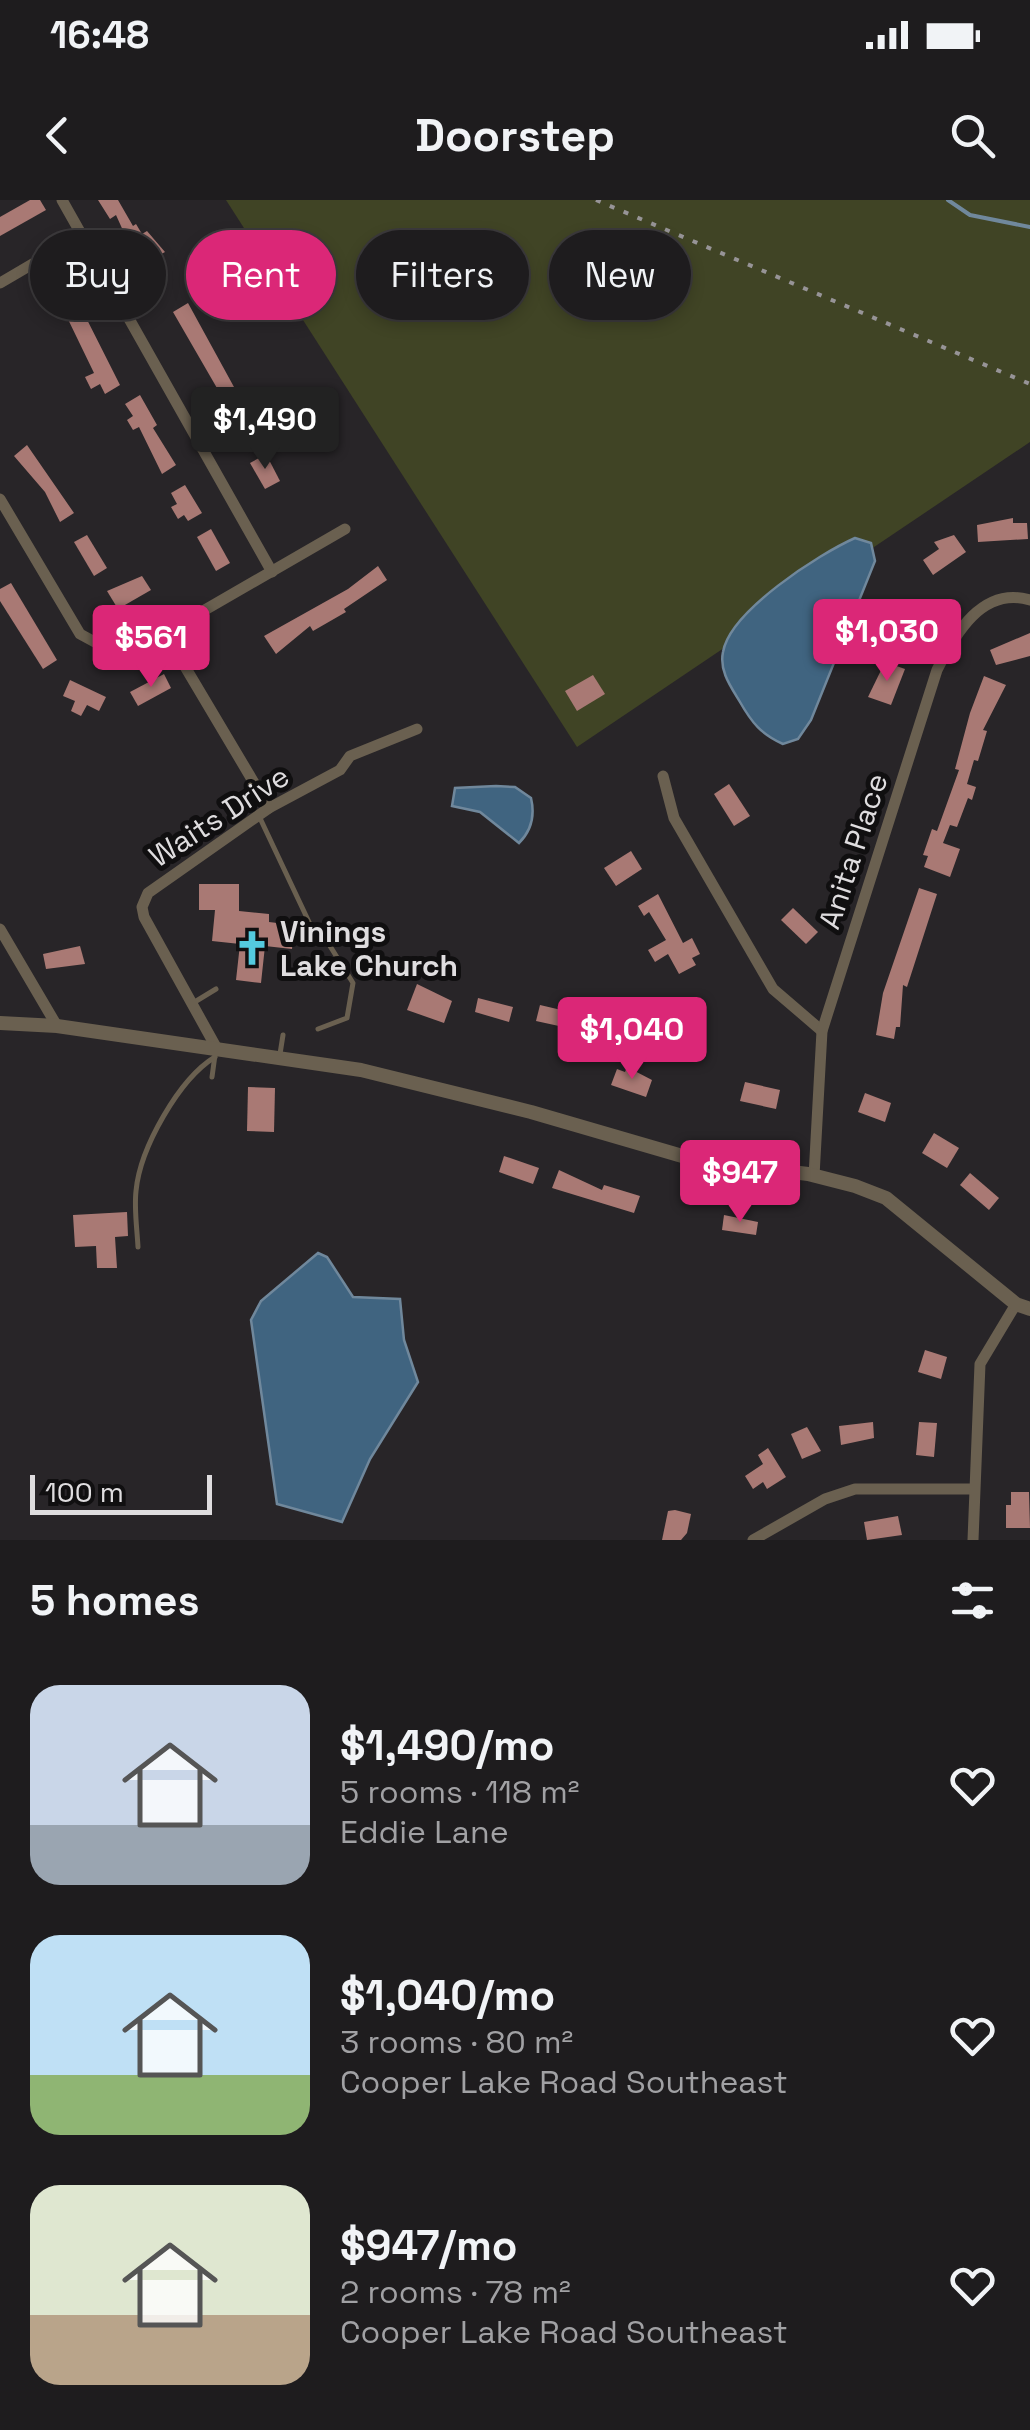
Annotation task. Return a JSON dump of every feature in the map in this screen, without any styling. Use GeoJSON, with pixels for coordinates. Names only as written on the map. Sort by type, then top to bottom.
{"type":"FeatureCollection","features":[{"type":"Feature","properties":{"kind":"street"},"geometry":{"type":"LineString","coordinates":[[62,200],[80,230]]}},
{"type":"Feature","properties":{"kind":"street"},"geometry":{"type":"LineString","coordinates":[[0,283],[30,265]]}},
{"type":"Feature","properties":{"kind":"street"},"geometry":{"type":"LineString","coordinates":[[130,320],[272,572]]}},
{"type":"Feature","properties":{"kind":"street"},"geometry":{"type":"LineString","coordinates":[[0,499],[80,634],[115,654],[165,632],[344,529]]}},
{"type":"Feature","properties":{"kind":"street","name":"Anita Place"},"geometry":{"type":"LineString","coordinates":[[814,1176],[822,1031],[937,670],[949,646],[978,608],[995,600],[1030,600]]}},
{"type":"Feature","properties":{"kind":"street"},"geometry":{"type":"LineString","coordinates":[[165,632],[264,812]]}},
{"type":"Feature","properties":{"kind":"street","name":"Waits Drive"},"geometry":{"type":"LineString","coordinates":[[216,1052],[193,1003],[148,926],[144,900],[155,886],[264,812],[340,770],[350,756],[417,730]]}},
{"type":"Feature","properties":{"kind":"street"},"geometry":{"type":"LineString","coordinates":[[663,776],[674,818],[772,989],[822,1031]]}},
{"type":"Feature","properties":{"kind":"street"},"geometry":{"type":"LineString","coordinates":[[0,929],[57,1026]]}},
{"type":"Feature","properties":{"kind":"street"},"geometry":{"type":"LineString","coordinates":[[0,1023],[57,1026],[216,1052],[279,1057],[464,1094],[696,1160],[814,1176],[886,1198],[1023,1306],[980,1364],[974,1540]]}},
{"type":"Feature","properties":{"kind":"street"},"geometry":{"type":"LineString","coordinates":[[753,1540],[825,1499],[855,1489],[974,1490]]}},
{"type":"Feature","properties":{"kind":"lane"},"geometry":{"type":"LineString","coordinates":[[264,812],[316,939]]}},
{"type":"Feature","properties":{"kind":"lane"},"geometry":{"type":"LineString","coordinates":[[318,1028],[347,1018],[353,983],[330,946]]}},
{"type":"Feature","properties":{"kind":"lane"},"geometry":{"type":"LineString","coordinates":[[193,1003],[216,989]]}},
{"type":"Feature","properties":{"kind":"lane"},"geometry":{"type":"LineString","coordinates":[[279,1057],[283,1035]]}},
{"type":"Feature","properties":{"kind":"lane"},"geometry":{"type":"LineString","coordinates":[[212,1077],[216,1052]]}},
{"type":"Feature","properties":{"kind":"lane"},"geometry":{"type":"LineString","coordinates":[[138,1247],[136,1191],[140,1170],[178,1090],[216,1052]]}},
{"type":"Feature","properties":{"kind":"green space"},"geometry":{"type":"Polygon","coordinates":[[[226,200],[1030,200],[1030,442],[577,747],[303,320],[336,320],[336,230],[245,230],[226,200]]]}},
{"type":"Feature","properties":{"kind":"water"},"geometry":{"type":"Polygon","coordinates":[[[855,538],[871,543],[875,561],[811,720],[798,739],[783,744],[763,732],[749,716],[727,678],[723,652],[729,636],[758,602],[799,570],[855,538]]]}},
{"type":"Feature","properties":{"kind":"water"},"geometry":{"type":"Polygon","coordinates":[[[515,787],[531,798],[531,822],[519,843],[480,812],[452,806],[455,788],[515,787]]]}},
{"type":"Feature","properties":{"kind":"water"},"geometry":{"type":"Polygon","coordinates":[[[318,1253],[327,1257],[353,1297],[400,1299],[404,1340],[418,1382],[370,1459],[342,1522],[277,1504],[251,1320],[261,1301],[318,1253]]]}},
{"type":"Feature","properties":{"kind":"building"},"geometry":{"type":"Polygon","coordinates":[[[30,200],[40,200],[46,210],[0,236],[0,217],[30,200]]]}},
{"type":"Feature","properties":{"kind":"building"},"geometry":{"type":"Polygon","coordinates":[[[98,200],[118,200],[133,226],[136,224],[140,230],[123,230],[116,215],[110,219],[98,200]]]}},
{"type":"Feature","properties":{"kind":"building"},"geometry":{"type":"Polygon","coordinates":[[[186,304],[186,320],[197,320],[234,387],[247,407],[252,404],[260,417],[252,422],[258,433],[247,440],[173,312],[186,304]]]}},
{"type":"Feature","properties":{"kind":"building"},"geometry":{"type":"Polygon","coordinates":[[[68,320],[87,320],[120,385],[105,394],[100,384],[91,389],[85,377],[94,373],[68,320]]]}},
{"type":"Feature","properties":{"kind":"building"},"geometry":{"type":"Polygon","coordinates":[[[140,395],[157,425],[153,428],[176,465],[162,474],[139,427],[133,430],[127,420],[133,416],[125,404],[140,395]]]}},
{"type":"Feature","properties":{"kind":"building"},"geometry":{"type":"Polygon","coordinates":[[[27,445],[74,513],[60,522],[45,492],[14,456],[27,445]]]}},
{"type":"Feature","properties":{"kind":"building"},"geometry":{"type":"Polygon","coordinates":[[[266,454],[280,481],[265,489],[250,463],[266,454]]]}},
{"type":"Feature","properties":{"kind":"building"},"geometry":{"type":"Polygon","coordinates":[[[185,485],[202,513],[188,521],[184,515],[178,519],[171,507],[177,504],[171,493],[185,485]]]}},
{"type":"Feature","properties":{"kind":"building"},"geometry":{"type":"Polygon","coordinates":[[[1013,518],[1013,523],[1027,523],[1028,539],[978,542],[977,525],[1013,518]]]}},
{"type":"Feature","properties":{"kind":"building"},"geometry":{"type":"Polygon","coordinates":[[[211,529],[230,563],[216,571],[197,537],[211,529]]]}},
{"type":"Feature","properties":{"kind":"building"},"geometry":{"type":"Polygon","coordinates":[[[87,535],[107,568],[94,576],[74,542],[87,535]]]}},
{"type":"Feature","properties":{"kind":"building"},"geometry":{"type":"Polygon","coordinates":[[[954,535],[966,552],[933,575],[923,560],[939,549],[934,542],[954,535]]]}},
{"type":"Feature","properties":{"kind":"building"},"geometry":{"type":"Polygon","coordinates":[[[378,566],[387,580],[344,609],[346,612],[313,631],[310,626],[276,654],[264,636],[348,589],[378,566]]]}},
{"type":"Feature","properties":{"kind":"building"},"geometry":{"type":"Polygon","coordinates":[[[142,576],[151,590],[118,609],[107,591],[142,576]]]}},
{"type":"Feature","properties":{"kind":"building"},"geometry":{"type":"Polygon","coordinates":[[[11,583],[57,660],[43,669],[0,601],[0,589],[11,583]]]}},
{"type":"Feature","properties":{"kind":"building"},"geometry":{"type":"Polygon","coordinates":[[[1030,633],[1030,656],[996,665],[990,650],[1030,633]]]}},
{"type":"Feature","properties":{"kind":"building"},"geometry":{"type":"Polygon","coordinates":[[[885,662],[905,669],[891,705],[868,697],[885,662]]]}},
{"type":"Feature","properties":{"kind":"building"},"geometry":{"type":"Polygon","coordinates":[[[164,674],[171,688],[138,706],[130,692],[164,674]]]}},
{"type":"Feature","properties":{"kind":"building"},"geometry":{"type":"Polygon","coordinates":[[[593,675],[605,694],[577,711],[565,691],[593,675]]]}},
{"type":"Feature","properties":{"kind":"building"},"geometry":{"type":"Polygon","coordinates":[[[984,676],[1006,685],[983,730],[987,731],[978,761],[974,760],[967,784],[976,787],[972,800],[968,798],[957,827],[950,825],[943,843],[960,849],[950,877],[924,867],[928,856],[923,855],[932,829],[937,831],[959,770],[955,769],[984,676]]]}},
{"type":"Feature","properties":{"kind":"building"},"geometry":{"type":"Polygon","coordinates":[[[70,680],[106,697],[99,711],[87,705],[81,716],[71,711],[75,701],[63,696],[70,680]]]}},
{"type":"Feature","properties":{"kind":"building"},"geometry":{"type":"Polygon","coordinates":[[[729,784],[750,816],[734,826],[714,794],[729,784]]]}},
{"type":"Feature","properties":{"kind":"building"},"geometry":{"type":"Polygon","coordinates":[[[631,851],[642,869],[616,886],[604,868],[631,851]]]}},
{"type":"Feature","properties":{"kind":"building","name":"Vinings Lake Church"},"geometry":{"type":"Polygon","coordinates":[[[199,884],[239,884],[239,911],[269,914],[269,922],[294,925],[292,949],[265,946],[261,983],[236,980],[240,944],[212,941],[215,910],[199,910],[199,884]]]}},
{"type":"Feature","properties":{"kind":"building"},"geometry":{"type":"Polygon","coordinates":[[[919,888],[937,894],[907,987],[903,985],[900,1027],[896,1027],[894,1039],[876,1035],[883,993],[919,888]]]}},
{"type":"Feature","properties":{"kind":"building"},"geometry":{"type":"Polygon","coordinates":[[[658,894],[683,943],[692,938],[700,954],[692,958],[696,965],[679,974],[668,954],[655,962],[648,950],[666,940],[649,912],[644,916],[638,906],[658,894]]]}},
{"type":"Feature","properties":{"kind":"building"},"geometry":{"type":"Polygon","coordinates":[[[793,908],[818,932],[806,944],[781,920],[793,908]]]}},
{"type":"Feature","properties":{"kind":"building"},"geometry":{"type":"Polygon","coordinates":[[[80,946],[85,964],[46,969],[43,954],[80,946]]]}},
{"type":"Feature","properties":{"kind":"building"},"geometry":{"type":"Polygon","coordinates":[[[417,984],[452,1001],[444,1023],[407,1010],[417,984]]]}},
{"type":"Feature","properties":{"kind":"building"},"geometry":{"type":"Polygon","coordinates":[[[478,998],[513,1007],[509,1022],[475,1012],[478,998]]]}},
{"type":"Feature","properties":{"kind":"building"},"geometry":{"type":"Polygon","coordinates":[[[540,1005],[587,1016],[617,1033],[609,1048],[568,1024],[568,1028],[536,1021],[540,1005]]]}},
{"type":"Feature","properties":{"kind":"building"},"geometry":{"type":"Polygon","coordinates":[[[627,1067],[652,1080],[646,1097],[611,1085],[617,1069],[625,1072],[627,1067]]]}},
{"type":"Feature","properties":{"kind":"building"},"geometry":{"type":"Polygon","coordinates":[[[745,1082],[780,1090],[776,1109],[740,1101],[745,1082]]]}},
{"type":"Feature","properties":{"kind":"building"},"geometry":{"type":"Polygon","coordinates":[[[248,1087],[275,1088],[274,1132],[247,1131],[248,1087]]]}},
{"type":"Feature","properties":{"kind":"building"},"geometry":{"type":"Polygon","coordinates":[[[865,1093],[891,1103],[885,1122],[858,1112],[865,1093]]]}},
{"type":"Feature","properties":{"kind":"building"},"geometry":{"type":"Polygon","coordinates":[[[934,1133],[959,1148],[947,1168],[922,1153],[934,1133]]]}},
{"type":"Feature","properties":{"kind":"building"},"geometry":{"type":"Polygon","coordinates":[[[504,1156],[539,1168],[533,1184],[499,1172],[504,1156]]]}},
{"type":"Feature","properties":{"kind":"building"},"geometry":{"type":"Polygon","coordinates":[[[559,1170],[602,1190],[604,1185],[640,1196],[634,1213],[552,1188],[559,1170]]]}},
{"type":"Feature","properties":{"kind":"building"},"geometry":{"type":"Polygon","coordinates":[[[970,1173],[999,1198],[989,1210],[960,1185],[970,1173]]]}},
{"type":"Feature","properties":{"kind":"building"},"geometry":{"type":"Polygon","coordinates":[[[127,1212],[128,1236],[115,1237],[117,1268],[97,1268],[96,1246],[75,1247],[73,1215],[127,1212]]]}},
{"type":"Feature","properties":{"kind":"building"},"geometry":{"type":"Polygon","coordinates":[[[724,1215],[758,1222],[756,1235],[722,1230],[724,1215]]]}},
{"type":"Feature","properties":{"kind":"building"},"geometry":{"type":"Polygon","coordinates":[[[925,1350],[947,1357],[941,1379],[918,1372],[925,1350]]]}},
{"type":"Feature","properties":{"kind":"building"},"geometry":{"type":"Polygon","coordinates":[[[873,1422],[874,1438],[841,1445],[839,1426],[873,1422]]]}},
{"type":"Feature","properties":{"kind":"building"},"geometry":{"type":"Polygon","coordinates":[[[919,1422],[937,1423],[934,1457],[916,1455],[919,1422]]]}},
{"type":"Feature","properties":{"kind":"building"},"geometry":{"type":"Polygon","coordinates":[[[807,1427],[821,1451],[802,1459],[791,1434],[807,1427]]]}},
{"type":"Feature","properties":{"kind":"building"},"geometry":{"type":"Polygon","coordinates":[[[768,1448],[786,1477],[767,1489],[763,1482],[753,1489],[745,1476],[763,1464],[758,1455],[768,1448]]]}},
{"type":"Feature","properties":{"kind":"building"},"geometry":{"type":"Polygon","coordinates":[[[1011,1492],[1029,1492],[1030,1528],[1006,1528],[1006,1505],[1011,1505],[1011,1492]]]}},
{"type":"Feature","properties":{"kind":"building"},"geometry":{"type":"Polygon","coordinates":[[[668,1511],[691,1514],[687,1533],[681,1540],[662,1540],[668,1511]]]}},
{"type":"Feature","properties":{"kind":"building"},"geometry":{"type":"Polygon","coordinates":[[[898,1516],[902,1535],[867,1540],[864,1522],[898,1516]]]}},
{"type":"Feature","properties":{"kind":"waterway"},"geometry":{"type":"LineString","coordinates":[[948,200],[970,215],[1030,227]]}},
{"type":"Feature","properties":{"kind":"railway"},"geometry":{"type":"LineString","coordinates":[[596,200],[1030,384]]}},
{"type":"Feature","properties":{"kind":"place","name":"Vinings Lake Church"},"geometry":{"type":"Point","coordinates":[252,948]}}]}
